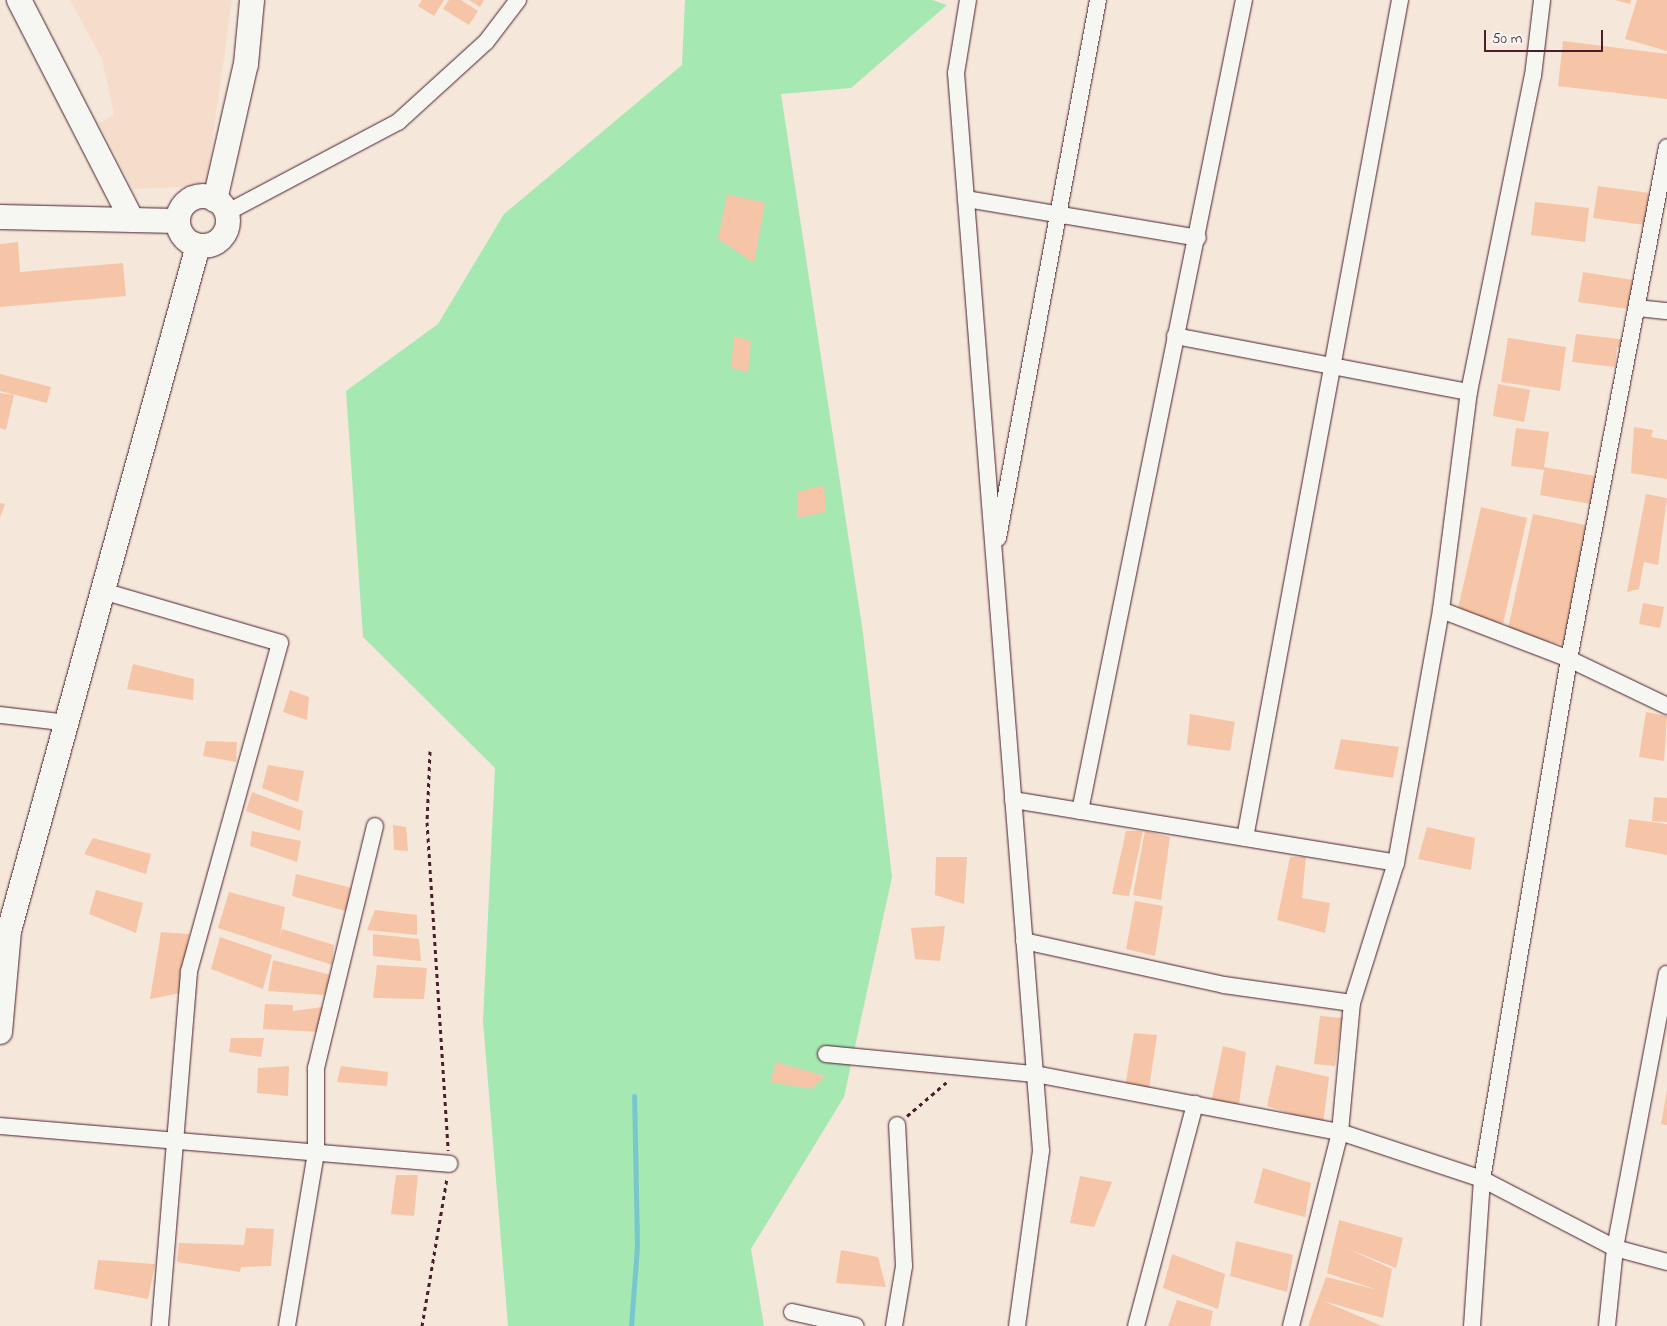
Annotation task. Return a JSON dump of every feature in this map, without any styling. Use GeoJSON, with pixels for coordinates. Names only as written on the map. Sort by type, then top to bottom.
{"type":"FeatureCollection","features":[{"type":"Feature","properties":{"kind":"street"},"geometry":{"type":"LineString","coordinates":[[19,0],[132,220]]}},
{"type":"Feature","properties":{"kind":"street"},"geometry":{"type":"LineString","coordinates":[[252,0],[246,64],[221,206],[222,238],[198,246],[183,237],[178,221],[190,199],[221,206],[398,122],[486,42],[518,0]]}},
{"type":"Feature","properties":{"kind":"street"},"geometry":{"type":"LineString","coordinates":[[968,0],[956,73],[1041,1151],[1017,1326]]}},
{"type":"Feature","properties":{"kind":"street"},"geometry":{"type":"LineString","coordinates":[[994,560],[1098,0]]}},
{"type":"Feature","properties":{"kind":"street"},"geometry":{"type":"LineString","coordinates":[[1080,811],[1175,336],[1198,238],[1244,0]]}},
{"type":"Feature","properties":{"kind":"street"},"geometry":{"type":"LineString","coordinates":[[1245,838],[1400,0]]}},
{"type":"Feature","properties":{"kind":"street"},"geometry":{"type":"LineString","coordinates":[[1290,1326],[1340,1132],[1352,1002],[1396,863],[1441,610],[1469,392],[1533,76],[1542,0]]}},
{"type":"Feature","properties":{"kind":"street"},"geometry":{"type":"LineString","coordinates":[[1472,1326],[1482,1178],[1569,659],[1667,147]]}},
{"type":"Feature","properties":{"kind":"street"},"geometry":{"type":"LineString","coordinates":[[966,199],[1198,238]]}},
{"type":"Feature","properties":{"kind":"street"},"geometry":{"type":"LineString","coordinates":[[0,216],[178,221]]}},
{"type":"Feature","properties":{"kind":"street"},"geometry":{"type":"LineString","coordinates":[[0,1032],[9,931],[106,592],[198,246]]}},
{"type":"Feature","properties":{"kind":"street"},"geometry":{"type":"LineString","coordinates":[[1637,308],[1667,311]]}},
{"type":"Feature","properties":{"kind":"street"},"geometry":{"type":"LineString","coordinates":[[1175,336],[1469,392]]}},
{"type":"Feature","properties":{"kind":"street"},"geometry":{"type":"LineString","coordinates":[[106,592],[280,642],[189,972],[160,1326]]}},
{"type":"Feature","properties":{"kind":"street"},"geometry":{"type":"LineString","coordinates":[[1441,610],[1569,659],[1667,706]]}},
{"type":"Feature","properties":{"kind":"street"},"geometry":{"type":"LineString","coordinates":[[0,715],[69,723]]}},
{"type":"Feature","properties":{"kind":"street"},"geometry":{"type":"LineString","coordinates":[[1013,800],[1396,863]]}},
{"type":"Feature","properties":{"kind":"street"},"geometry":{"type":"LineString","coordinates":[[287,1326],[316,1153],[316,1068],[375,826]]}},
{"type":"Feature","properties":{"kind":"street"},"geometry":{"type":"LineString","coordinates":[[1024,941],[1224,985],[1352,1002]]}},
{"type":"Feature","properties":{"kind":"street"},"geometry":{"type":"LineString","coordinates":[[1607,1326],[1615,1248],[1667,974]]}},
{"type":"Feature","properties":{"kind":"street"},"geometry":{"type":"LineString","coordinates":[[826,1054],[1035,1074],[1340,1132],[1482,1178],[1615,1248],[1667,1262]]}},
{"type":"Feature","properties":{"kind":"street"},"geometry":{"type":"LineString","coordinates":[[1136,1326],[1195,1104]]}},
{"type":"Feature","properties":{"kind":"street"},"geometry":{"type":"LineString","coordinates":[[894,1326],[904,1266],[897,1125]]}},
{"type":"Feature","properties":{"kind":"street"},"geometry":{"type":"LineString","coordinates":[[0,1126],[449,1164]]}},
{"type":"Feature","properties":{"kind":"street"},"geometry":{"type":"LineString","coordinates":[[792,1312],[854,1326]]}},
{"type":"Feature","properties":{"kind":"path"},"geometry":{"type":"LineString","coordinates":[[422,1326],[449,1164],[427,822],[430,751]]}},
{"type":"Feature","properties":{"kind":"path"},"geometry":{"type":"LineString","coordinates":[[897,1125],[964,1066]]}},
{"type":"Feature","properties":{"kind":"shaded area"},"geometry":{"type":"Polygon","coordinates":[[[70,0],[232,0],[206,186],[133,189],[99,123],[114,115],[102,59],[70,0]]]}},
{"type":"Feature","properties":{"kind":"green space"},"geometry":{"type":"Polygon","coordinates":[[[685,0],[932,0],[947,5],[851,88],[781,94],[863,633],[892,877],[844,1097],[751,1249],[764,1326],[508,1326],[483,1021],[495,768],[363,637],[346,391],[438,324],[504,214],[682,65],[685,0]]]}},
{"type":"Feature","properties":{"kind":"building"},"geometry":{"type":"Polygon","coordinates":[[[422,0],[444,0],[434,16],[418,6],[422,0]]]}},
{"type":"Feature","properties":{"kind":"building"},"geometry":{"type":"Polygon","coordinates":[[[449,0],[461,0],[478,11],[469,25],[443,9],[449,0]]]}},
{"type":"Feature","properties":{"kind":"building"},"geometry":{"type":"Polygon","coordinates":[[[469,0],[484,0],[480,7],[469,0]]]}},
{"type":"Feature","properties":{"kind":"building"},"geometry":{"type":"Polygon","coordinates":[[[1615,0],[1631,0],[1630,4],[1615,0]]]}},
{"type":"Feature","properties":{"kind":"building"},"geometry":{"type":"Polygon","coordinates":[[[1637,0],[1667,0],[1667,51],[1625,39],[1637,0]]]}},
{"type":"Feature","properties":{"kind":"building"},"geometry":{"type":"Polygon","coordinates":[[[1563,41],[1667,54],[1667,99],[1558,86],[1563,41]]]}},
{"type":"Feature","properties":{"kind":"building"},"geometry":{"type":"Polygon","coordinates":[[[1598,186],[1649,193],[1645,225],[1593,218],[1598,186]]]}},
{"type":"Feature","properties":{"kind":"building"},"geometry":{"type":"Polygon","coordinates":[[[727,194],[765,203],[754,263],[718,239],[727,194]]]}},
{"type":"Feature","properties":{"kind":"building"},"geometry":{"type":"Polygon","coordinates":[[[1535,202],[1589,208],[1585,242],[1531,235],[1535,202]]]}},
{"type":"Feature","properties":{"kind":"building"},"geometry":{"type":"Polygon","coordinates":[[[18,242],[20,272],[123,263],[126,296],[0,307],[0,244],[18,242]]]}},
{"type":"Feature","properties":{"kind":"building"},"geometry":{"type":"Polygon","coordinates":[[[1583,272],[1639,281],[1635,310],[1578,302],[1583,272]]]}},
{"type":"Feature","properties":{"kind":"building"},"geometry":{"type":"Polygon","coordinates":[[[1576,334],[1628,340],[1627,349],[1617,347],[1615,367],[1572,362],[1576,334]]]}},
{"type":"Feature","properties":{"kind":"building"},"geometry":{"type":"Polygon","coordinates":[[[734,336],[751,341],[748,372],[731,368],[734,336]]]}},
{"type":"Feature","properties":{"kind":"building"},"geometry":{"type":"Polygon","coordinates":[[[1508,338],[1566,347],[1560,391],[1501,382],[1508,338]]]}},
{"type":"Feature","properties":{"kind":"building"},"geometry":{"type":"Polygon","coordinates":[[[0,374],[51,387],[47,403],[0,391],[0,374]]]}},
{"type":"Feature","properties":{"kind":"building"},"geometry":{"type":"Polygon","coordinates":[[[1498,384],[1530,390],[1524,422],[1493,416],[1498,384]]]}},
{"type":"Feature","properties":{"kind":"building"},"geometry":{"type":"Polygon","coordinates":[[[0,393],[14,395],[6,430],[0,428],[0,393]]]}},
{"type":"Feature","properties":{"kind":"building"},"geometry":{"type":"Polygon","coordinates":[[[1634,427],[1653,430],[1651,437],[1667,440],[1667,479],[1631,473],[1634,427]]]}},
{"type":"Feature","properties":{"kind":"building"},"geometry":{"type":"Polygon","coordinates":[[[1516,428],[1549,432],[1544,467],[1601,477],[1596,505],[1540,495],[1544,470],[1511,466],[1516,428]]]}},
{"type":"Feature","properties":{"kind":"building"},"geometry":{"type":"Polygon","coordinates":[[[824,485],[826,512],[797,518],[797,492],[824,485]]]}},
{"type":"Feature","properties":{"kind":"building"},"geometry":{"type":"Polygon","coordinates":[[[1646,494],[1667,498],[1658,565],[1644,562],[1639,589],[1627,592],[1646,494]]]}},
{"type":"Feature","properties":{"kind":"building"},"geometry":{"type":"Polygon","coordinates":[[[0,503],[5,504],[0,517],[0,503]]]}},
{"type":"Feature","properties":{"kind":"building"},"geometry":{"type":"Polygon","coordinates":[[[1481,507],[1527,518],[1503,624],[1457,613],[1481,507]]]}},
{"type":"Feature","properties":{"kind":"building"},"geometry":{"type":"Polygon","coordinates":[[[1533,514],[1590,526],[1564,645],[1507,633],[1533,514]]]}},
{"type":"Feature","properties":{"kind":"building"},"geometry":{"type":"Polygon","coordinates":[[[1643,603],[1664,607],[1660,628],[1639,624],[1643,603]]]}},
{"type":"Feature","properties":{"kind":"building"},"geometry":{"type":"Polygon","coordinates":[[[133,664],[194,679],[193,700],[127,689],[133,664]]]}},
{"type":"Feature","properties":{"kind":"building"},"geometry":{"type":"Polygon","coordinates":[[[290,690],[309,697],[307,720],[283,712],[290,690]]]}},
{"type":"Feature","properties":{"kind":"building"},"geometry":{"type":"Polygon","coordinates":[[[1646,712],[1667,716],[1664,761],[1639,757],[1646,712]]]}},
{"type":"Feature","properties":{"kind":"building"},"geometry":{"type":"Polygon","coordinates":[[[1190,714],[1235,722],[1230,751],[1187,745],[1190,714]]]}},
{"type":"Feature","properties":{"kind":"building"},"geometry":{"type":"Polygon","coordinates":[[[1341,739],[1399,747],[1393,778],[1334,769],[1341,739]]]}},
{"type":"Feature","properties":{"kind":"building"},"geometry":{"type":"Polygon","coordinates":[[[206,741],[237,742],[236,762],[203,756],[206,741]]]}},
{"type":"Feature","properties":{"kind":"building"},"geometry":{"type":"Polygon","coordinates":[[[268,765],[304,771],[298,802],[262,788],[268,765]]]}},
{"type":"Feature","properties":{"kind":"building"},"geometry":{"type":"Polygon","coordinates":[[[252,792],[303,811],[300,831],[246,811],[252,792]]]}},
{"type":"Feature","properties":{"kind":"building"},"geometry":{"type":"Polygon","coordinates":[[[1654,797],[1667,798],[1667,822],[1652,821],[1654,797]]]}},
{"type":"Feature","properties":{"kind":"building"},"geometry":{"type":"Polygon","coordinates":[[[1629,819],[1667,824],[1667,855],[1625,847],[1629,819]]]}},
{"type":"Feature","properties":{"kind":"building"},"geometry":{"type":"Polygon","coordinates":[[[393,825],[406,827],[408,851],[394,850],[393,825]]]}},
{"type":"Feature","properties":{"kind":"building"},"geometry":{"type":"Polygon","coordinates":[[[1427,827],[1475,838],[1471,870],[1418,859],[1427,827]]]}},
{"type":"Feature","properties":{"kind":"building"},"geometry":{"type":"Polygon","coordinates":[[[252,831],[301,841],[297,862],[250,846],[252,831]]]}},
{"type":"Feature","properties":{"kind":"building"},"geometry":{"type":"Polygon","coordinates":[[[1126,831],[1143,831],[1129,896],[1112,894],[1126,831]]]}},
{"type":"Feature","properties":{"kind":"building"},"geometry":{"type":"Polygon","coordinates":[[[1145,831],[1170,837],[1161,900],[1133,895],[1145,831]]]}},
{"type":"Feature","properties":{"kind":"building"},"geometry":{"type":"Polygon","coordinates":[[[93,838],[151,854],[146,874],[84,854],[93,838]]]}},
{"type":"Feature","properties":{"kind":"building"},"geometry":{"type":"Polygon","coordinates":[[[936,857],[967,857],[964,904],[935,895],[936,857]]]}},
{"type":"Feature","properties":{"kind":"building"},"geometry":{"type":"Polygon","coordinates":[[[1290,857],[1306,857],[1302,898],[1330,903],[1325,933],[1277,920],[1290,857]]]}},
{"type":"Feature","properties":{"kind":"building"},"geometry":{"type":"Polygon","coordinates":[[[296,874],[352,888],[349,912],[292,896],[296,874]]]}},
{"type":"Feature","properties":{"kind":"building"},"geometry":{"type":"Polygon","coordinates":[[[96,890],[143,903],[136,933],[89,914],[96,890]]]}},
{"type":"Feature","properties":{"kind":"building"},"geometry":{"type":"Polygon","coordinates":[[[229,892],[285,907],[279,943],[282,929],[334,945],[332,965],[218,928],[229,892]]]}},
{"type":"Feature","properties":{"kind":"building"},"geometry":{"type":"Polygon","coordinates":[[[1135,901],[1163,906],[1155,956],[1126,949],[1135,901]]]}},
{"type":"Feature","properties":{"kind":"building"},"geometry":{"type":"Polygon","coordinates":[[[375,910],[417,915],[417,935],[367,930],[375,910]]]}},
{"type":"Feature","properties":{"kind":"building"},"geometry":{"type":"Polygon","coordinates":[[[945,926],[940,961],[915,959],[911,928],[945,926]]]}},
{"type":"Feature","properties":{"kind":"building"},"geometry":{"type":"Polygon","coordinates":[[[161,932],[189,934],[181,993],[150,999],[161,932]]]}},
{"type":"Feature","properties":{"kind":"building"},"geometry":{"type":"Polygon","coordinates":[[[373,934],[419,939],[421,961],[373,956],[373,934]]]}},
{"type":"Feature","properties":{"kind":"building"},"geometry":{"type":"Polygon","coordinates":[[[220,937],[272,955],[263,989],[211,969],[220,937]]]}},
{"type":"Feature","properties":{"kind":"building"},"geometry":{"type":"Polygon","coordinates":[[[273,960],[331,975],[324,995],[268,991],[273,960]]]}},
{"type":"Feature","properties":{"kind":"building"},"geometry":{"type":"Polygon","coordinates":[[[377,965],[427,968],[424,999],[373,998],[377,965]]]}},
{"type":"Feature","properties":{"kind":"building"},"geometry":{"type":"Polygon","coordinates":[[[265,1004],[293,1005],[293,1011],[322,1007],[321,1032],[263,1029],[265,1004]]]}},
{"type":"Feature","properties":{"kind":"building"},"geometry":{"type":"Polygon","coordinates":[[[1320,1016],[1342,1018],[1335,1066],[1314,1064],[1320,1016]]]}},
{"type":"Feature","properties":{"kind":"building"},"geometry":{"type":"Polygon","coordinates":[[[1134,1033],[1157,1035],[1147,1102],[1123,1099],[1134,1033]]]}},
{"type":"Feature","properties":{"kind":"building"},"geometry":{"type":"Polygon","coordinates":[[[231,1038],[264,1038],[261,1057],[229,1052],[231,1038]]]}},
{"type":"Feature","properties":{"kind":"building"},"geometry":{"type":"Polygon","coordinates":[[[1223,1046],[1246,1052],[1239,1104],[1211,1103],[1223,1046]]]}},
{"type":"Feature","properties":{"kind":"building"},"geometry":{"type":"Polygon","coordinates":[[[776,1062],[825,1076],[812,1089],[770,1082],[776,1062]]]}},
{"type":"Feature","properties":{"kind":"building"},"geometry":{"type":"Polygon","coordinates":[[[1276,1065],[1329,1077],[1323,1124],[1267,1106],[1276,1065]]]}},
{"type":"Feature","properties":{"kind":"building"},"geometry":{"type":"Polygon","coordinates":[[[289,1066],[288,1096],[257,1093],[258,1068],[289,1066]]]}},
{"type":"Feature","properties":{"kind":"building"},"geometry":{"type":"Polygon","coordinates":[[[341,1066],[388,1072],[387,1086],[337,1082],[341,1066]]]}},
{"type":"Feature","properties":{"kind":"building"},"geometry":{"type":"Polygon","coordinates":[[[1667,1090],[1667,1125],[1661,1124],[1667,1090]]]}},
{"type":"Feature","properties":{"kind":"building"},"geometry":{"type":"Polygon","coordinates":[[[1263,1168],[1311,1183],[1305,1217],[1254,1203],[1263,1168]]]}},
{"type":"Feature","properties":{"kind":"building"},"geometry":{"type":"Polygon","coordinates":[[[396,1175],[418,1175],[414,1216],[391,1214],[396,1175]]]}},
{"type":"Feature","properties":{"kind":"building"},"geometry":{"type":"Polygon","coordinates":[[[1080,1176],[1112,1182],[1094,1227],[1070,1223],[1080,1176]]]}},
{"type":"Feature","properties":{"kind":"building"},"geometry":{"type":"Polygon","coordinates":[[[1339,1220],[1403,1238],[1396,1268],[1346,1248],[1392,1269],[1383,1318],[1323,1301],[1382,1326],[1308,1326],[1326,1277],[1378,1290],[1327,1273],[1339,1220]]]}},
{"type":"Feature","properties":{"kind":"building"},"geometry":{"type":"Polygon","coordinates":[[[246,1228],[274,1229],[271,1266],[241,1267],[240,1272],[177,1262],[179,1243],[244,1245],[246,1228]]]}},
{"type":"Feature","properties":{"kind":"building"},"geometry":{"type":"Polygon","coordinates":[[[1236,1241],[1293,1255],[1287,1292],[1230,1276],[1236,1241]]]}},
{"type":"Feature","properties":{"kind":"building"},"geometry":{"type":"Polygon","coordinates":[[[841,1250],[878,1257],[886,1287],[836,1283],[841,1250]]]}},
{"type":"Feature","properties":{"kind":"building"},"geometry":{"type":"Polygon","coordinates":[[[1172,1254],[1225,1274],[1218,1309],[1163,1288],[1172,1254]]]}},
{"type":"Feature","properties":{"kind":"building"},"geometry":{"type":"Polygon","coordinates":[[[98,1260],[155,1264],[148,1299],[94,1289],[98,1260]]]}},
{"type":"Feature","properties":{"kind":"building"},"geometry":{"type":"Polygon","coordinates":[[[1177,1300],[1213,1311],[1210,1326],[1168,1326],[1177,1300]]]}},
{"type":"Feature","properties":{"kind":"waterway"},"geometry":{"type":"LineString","coordinates":[[631,1326],[637,1246],[634,1096]]}}]}
